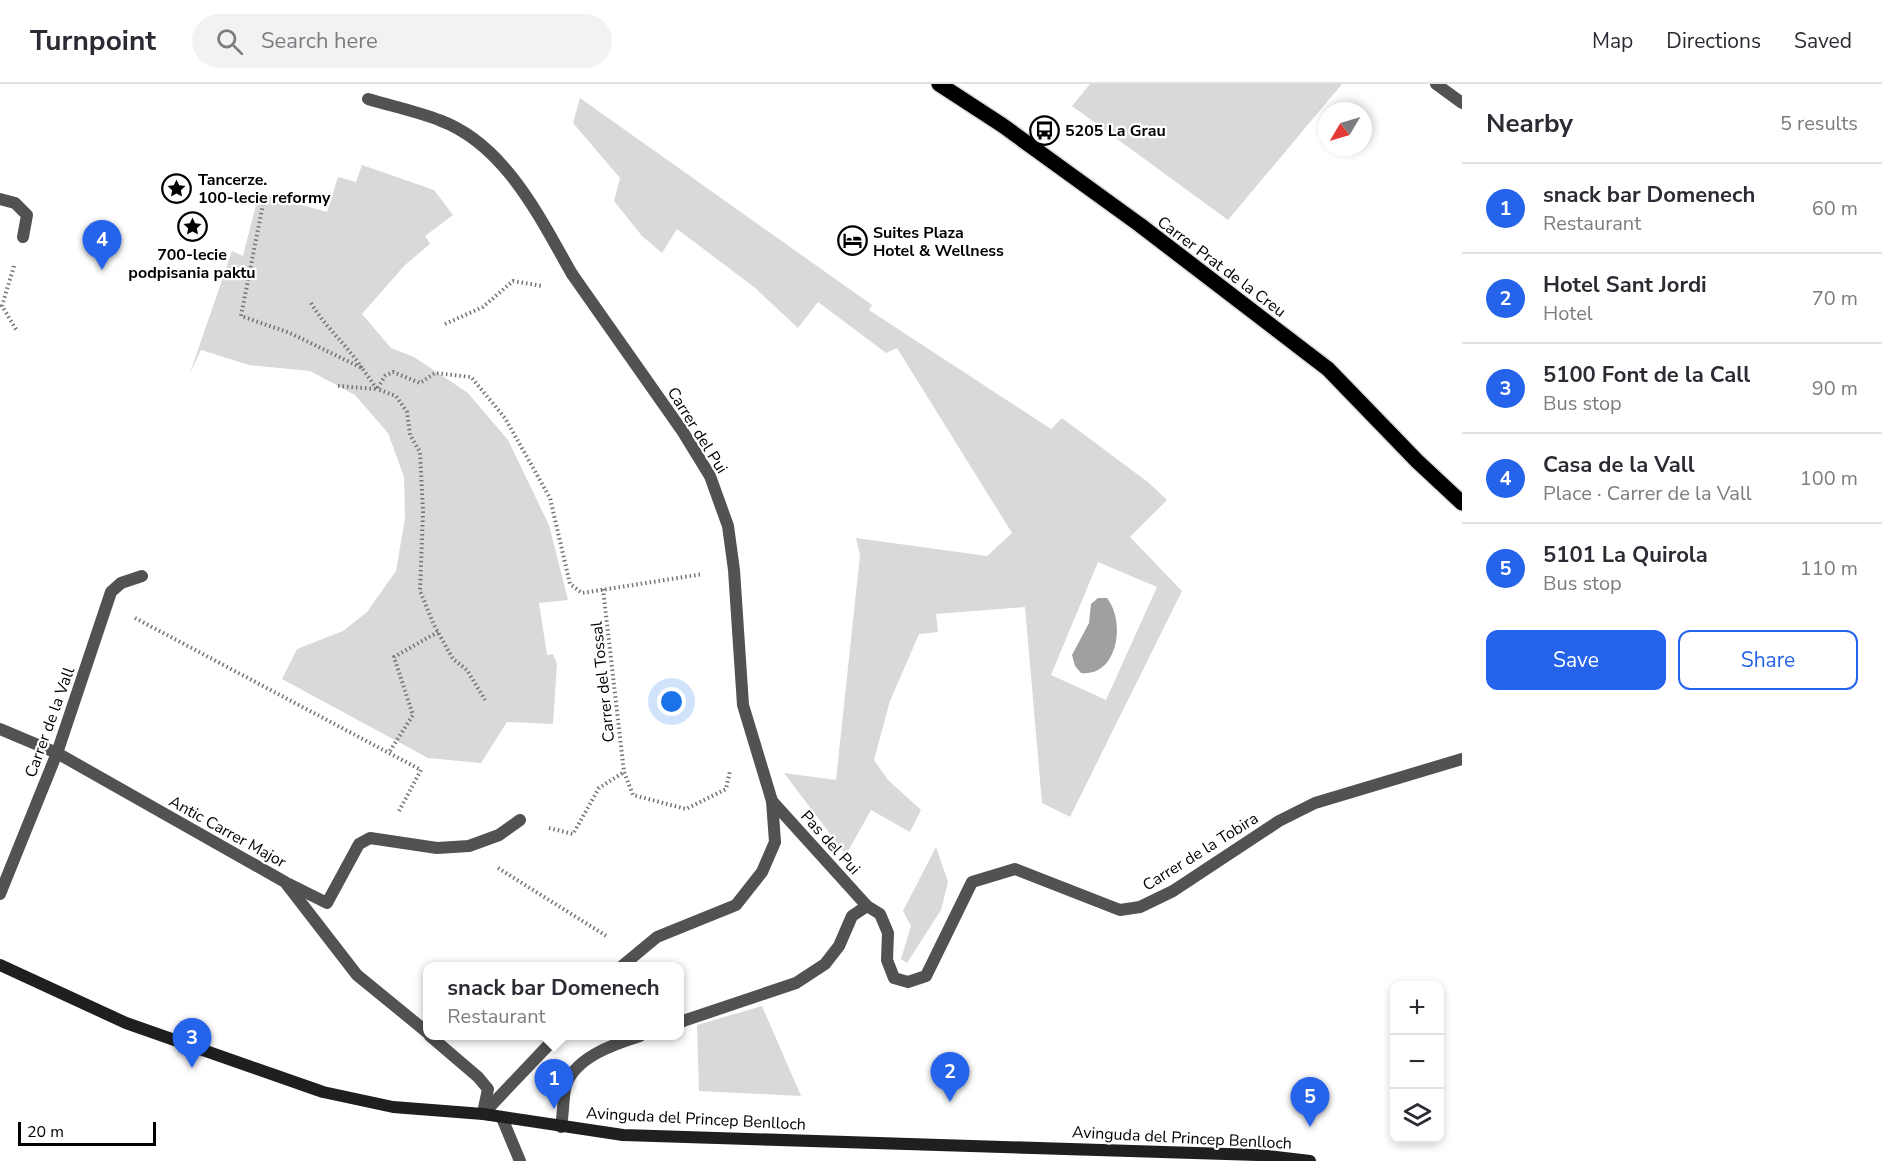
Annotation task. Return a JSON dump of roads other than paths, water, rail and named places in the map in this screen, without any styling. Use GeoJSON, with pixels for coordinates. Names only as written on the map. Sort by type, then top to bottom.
{"type":"FeatureCollection","features":[{"type":"Feature","properties":{"kind":"main road","name":"Carrer Prat de la Creu"},"geometry":{"type":"LineString","coordinates":[[939,84],[1002,125],[1140,225],[1328,369],[1416,460],[1462,502]]}},
{"type":"Feature","properties":{"kind":"street"},"geometry":{"type":"LineString","coordinates":[[1436,84],[1462,103]]}},
{"type":"Feature","properties":{"kind":"street","name":"Carrer del Pui"},"geometry":{"type":"LineString","coordinates":[[368,99],[441,120],[482,145],[528,197],[572,274],[683,432],[710,476],[728,526],[734,570],[743,705],[772,801],[775,842],[762,872],[736,905],[657,937],[626,962]]}},
{"type":"Feature","properties":{"kind":"street"},"geometry":{"type":"LineString","coordinates":[[0,199],[15,203],[27,215],[23,237]]}},
{"type":"Feature","properties":{"kind":"street","name":"Carrer de la Vall"},"geometry":{"type":"LineString","coordinates":[[0,894],[57,753],[111,592],[121,583],[142,576]]}},
{"type":"Feature","properties":{"kind":"street","name":"Antic Carrer Major"},"geometry":{"type":"LineString","coordinates":[[0,729],[57,753],[285,882],[357,975],[423,1029]]}},
{"type":"Feature","properties":{"kind":"street","name":"Carrer de la Tobira"},"geometry":{"type":"LineString","coordinates":[[867,906],[880,914],[888,933],[887,960],[894,978],[908,982],[926,976],[972,882],[1015,869],[1120,910],[1140,907],[1173,891],[1280,821],[1315,803],[1462,759]]}},
{"type":"Feature","properties":{"kind":"street","name":"Pas del Pui"},"geometry":{"type":"LineString","coordinates":[[772,801],[867,906]]}},
{"type":"Feature","properties":{"kind":"street"},"geometry":{"type":"LineString","coordinates":[[285,882],[327,903],[359,844],[370,838],[437,848],[469,846],[499,835],[520,820]]}},
{"type":"Feature","properties":{"kind":"street"},"geometry":{"type":"LineString","coordinates":[[684,1021],[796,983],[825,964],[839,946],[852,916],[867,906]]}},
{"type":"Feature","properties":{"kind":"street","name":"Avinguda del Princep Benlloch"},"geometry":{"type":"LineString","coordinates":[[0,965],[126,1023],[322,1092],[393,1107],[483,1114],[623,1135],[1258,1155],[1310,1161]]}},
{"type":"Feature","properties":{"kind":"street","name":"Antic Carrer Major"},"geometry":{"type":"LineString","coordinates":[[436,1040],[478,1077],[488,1089],[483,1114]]}},
{"type":"Feature","properties":{"kind":"street"},"geometry":{"type":"LineString","coordinates":[[483,1114],[552,1040]]}},
{"type":"Feature","properties":{"kind":"street"},"geometry":{"type":"LineString","coordinates":[[561,1127],[566,1087],[574,1072],[602,1048],[625,1040]]}},
{"type":"Feature","properties":{"kind":"street"},"geometry":{"type":"LineString","coordinates":[[502,1118],[520,1161]]}},
{"type":"Feature","properties":{"kind":"place","name":"5205 La Grau"},"geometry":{"type":"Point","coordinates":[1044,130]}},
{"type":"Feature","properties":{"kind":"place","name":"Tancerze. 100-lecie reformy"},"geometry":{"type":"Point","coordinates":[177,188]}},
{"type":"Feature","properties":{"kind":"place","name":"700-lecie podpisania paktu"},"geometry":{"type":"Point","coordinates":[192,226]}},
{"type":"Feature","properties":{"kind":"place","name":"Suites Plaza Hotel & Wellness"},"geometry":{"type":"Point","coordinates":[852,241]}},
{"type":"Feature","properties":{"kind":"place","name":"Casa de la Vall"},"geometry":{"type":"Point","coordinates":[102,270]}},
{"type":"Feature","properties":{"kind":"place","name":"5100 Font de la Call"},"geometry":{"type":"Point","coordinates":[192,1068]}},
{"type":"Feature","properties":{"kind":"place","name":"Hotel Sant Jordi"},"geometry":{"type":"Point","coordinates":[950,1102]}},
{"type":"Feature","properties":{"kind":"place","name":"snack bar Domenech"},"geometry":{"type":"Point","coordinates":[554,1109]}},
{"type":"Feature","properties":{"kind":"place","name":"5101 La Quirola"},"geometry":{"type":"Point","coordinates":[1310,1127]}}]}
